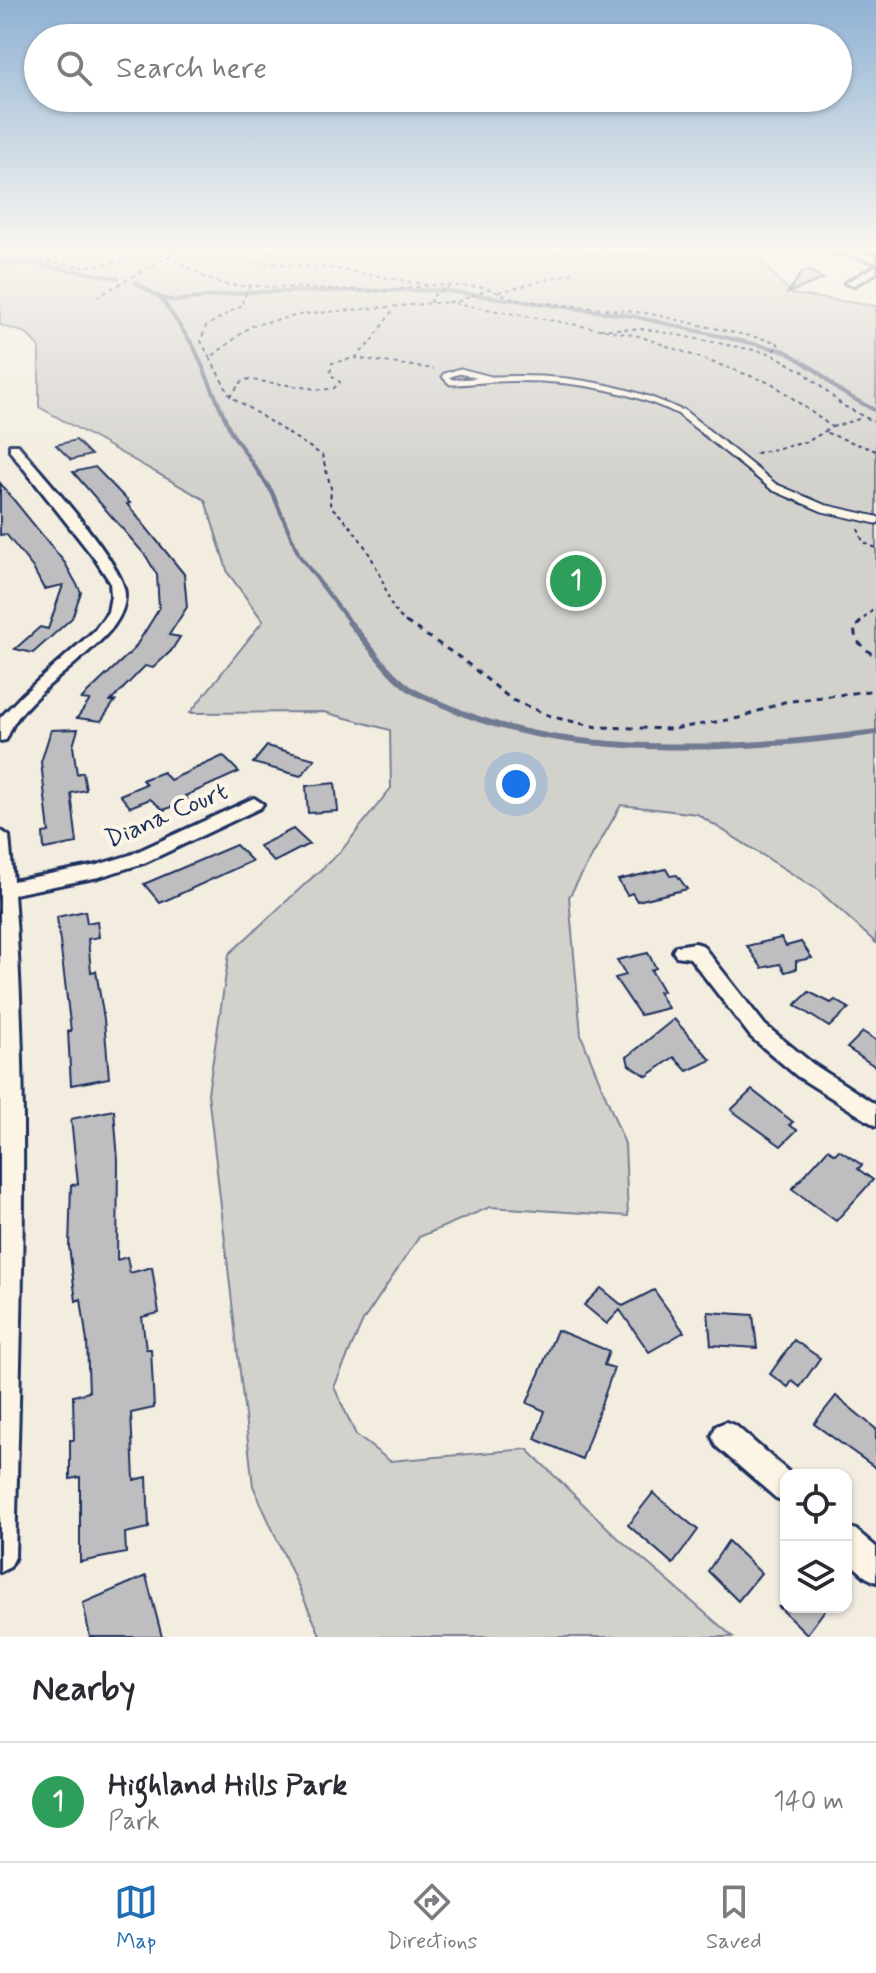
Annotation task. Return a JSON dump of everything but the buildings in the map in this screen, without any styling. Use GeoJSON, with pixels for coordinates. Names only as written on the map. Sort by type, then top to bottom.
{"type":"FeatureCollection","features":[{"type":"Feature","properties":{"kind":"street"},"geometry":{"type":"LineString","coordinates":[[0,736],[6,722],[28,698],[99,634],[115,612],[118,596],[117,582],[101,557],[14,448]]}},
{"type":"Feature","properties":{"kind":"street","name":"Diana Court"},"geometry":{"type":"LineString","coordinates":[[5,889],[99,871],[137,859],[254,804]]}},
{"type":"Feature","properties":{"kind":"street"},"geometry":{"type":"LineString","coordinates":[[0,836],[5,889],[6,1176],[0,1557]]}},
{"type":"Feature","properties":{"kind":"street"},"geometry":{"type":"LineString","coordinates":[[683,951],[695,950],[743,1015],[779,1050],[876,1117]]}},
{"type":"Feature","properties":{"kind":"street"},"geometry":{"type":"LineString","coordinates":[[726,1436],[780,1483]]}},
{"type":"Feature","properties":{"kind":"street"},"geometry":{"type":"LineString","coordinates":[[847,1541],[876,1567]]}},
{"type":"Feature","properties":{"kind":"lane"},"geometry":{"type":"LineString","coordinates":[[491,379],[454,372],[445,379],[458,382],[491,379],[576,383],[647,398],[692,419],[781,492],[817,507],[876,520]]}},
{"type":"Feature","properties":{"kind":"path"},"geometry":{"type":"LineString","coordinates":[[206,325],[201,341],[224,390],[322,455],[331,491],[330,506],[351,524],[379,572],[393,612],[462,659],[512,700],[553,717],[643,730],[705,725],[739,718],[784,702],[876,690]]}},
{"type":"Feature","properties":{"kind":"path"},"geometry":{"type":"LineString","coordinates":[[210,358],[254,325]]}},
{"type":"Feature","properties":{"kind":"path"},"geometry":{"type":"LineString","coordinates":[[355,358],[383,325]]}},
{"type":"Feature","properties":{"kind":"path"},"geometry":{"type":"LineString","coordinates":[[571,325],[639,336],[730,366],[773,384],[832,427]]}},
{"type":"Feature","properties":{"kind":"path"},"geometry":{"type":"LineString","coordinates":[[710,325],[739,331],[779,346],[771,351]]}},
{"type":"Feature","properties":{"kind":"path"},"geometry":{"type":"LineString","coordinates":[[596,330],[645,329],[771,351],[804,372],[842,405],[876,423]]}},
{"type":"Feature","properties":{"kind":"path"},"geometry":{"type":"LineString","coordinates":[[230,396],[244,379],[323,390],[334,388],[340,382],[330,374],[332,363],[355,358],[454,372]]}},
{"type":"Feature","properties":{"kind":"path"},"geometry":{"type":"LineString","coordinates":[[736,457],[807,442],[832,427],[864,418]]}},
{"type":"Feature","properties":{"kind":"path"},"geometry":{"type":"LineString","coordinates":[[826,432],[876,451]]}},
{"type":"Feature","properties":{"kind":"path"},"geometry":{"type":"LineString","coordinates":[[860,518],[860,538],[876,548]]}},
{"type":"Feature","properties":{"kind":"path"},"geometry":{"type":"LineString","coordinates":[[876,607],[854,628],[856,640],[876,658]]}},
{"type":"Feature","properties":{"kind":"shaded area"},"geometry":{"type":"Polygon","coordinates":[[[1,325],[876,325],[876,943],[818,890],[697,814],[621,805],[569,897],[581,1035],[625,1144],[628,1216],[490,1207],[419,1237],[363,1321],[334,1387],[356,1435],[390,1461],[527,1449],[617,1537],[733,1637],[321,1637],[253,1486],[208,1093],[229,954],[341,851],[391,788],[390,730],[324,712],[190,713],[263,621],[228,573],[205,500],[39,407],[39,347],[26,333],[1,325]]]}},
{"type":"Feature","properties":{"kind":"waterway"},"geometry":{"type":"LineString","coordinates":[[179,325],[194,347],[231,432],[272,492],[299,555],[351,624]]}},
{"type":"Feature","properties":{"kind":"waterway"},"geometry":{"type":"LineString","coordinates":[[673,325],[785,351],[817,371],[838,390],[876,411]]}},
{"type":"Feature","properties":{"kind":"waterway"},"geometry":{"type":"LineString","coordinates":[[349,622],[393,675],[414,691],[491,723],[543,735],[599,743],[714,746],[876,732]]}},
{"type":"Feature","properties":{"kind":"place","name":"Highland Hills Park"},"geometry":{"type":"Point","coordinates":[576,581]}}]}
